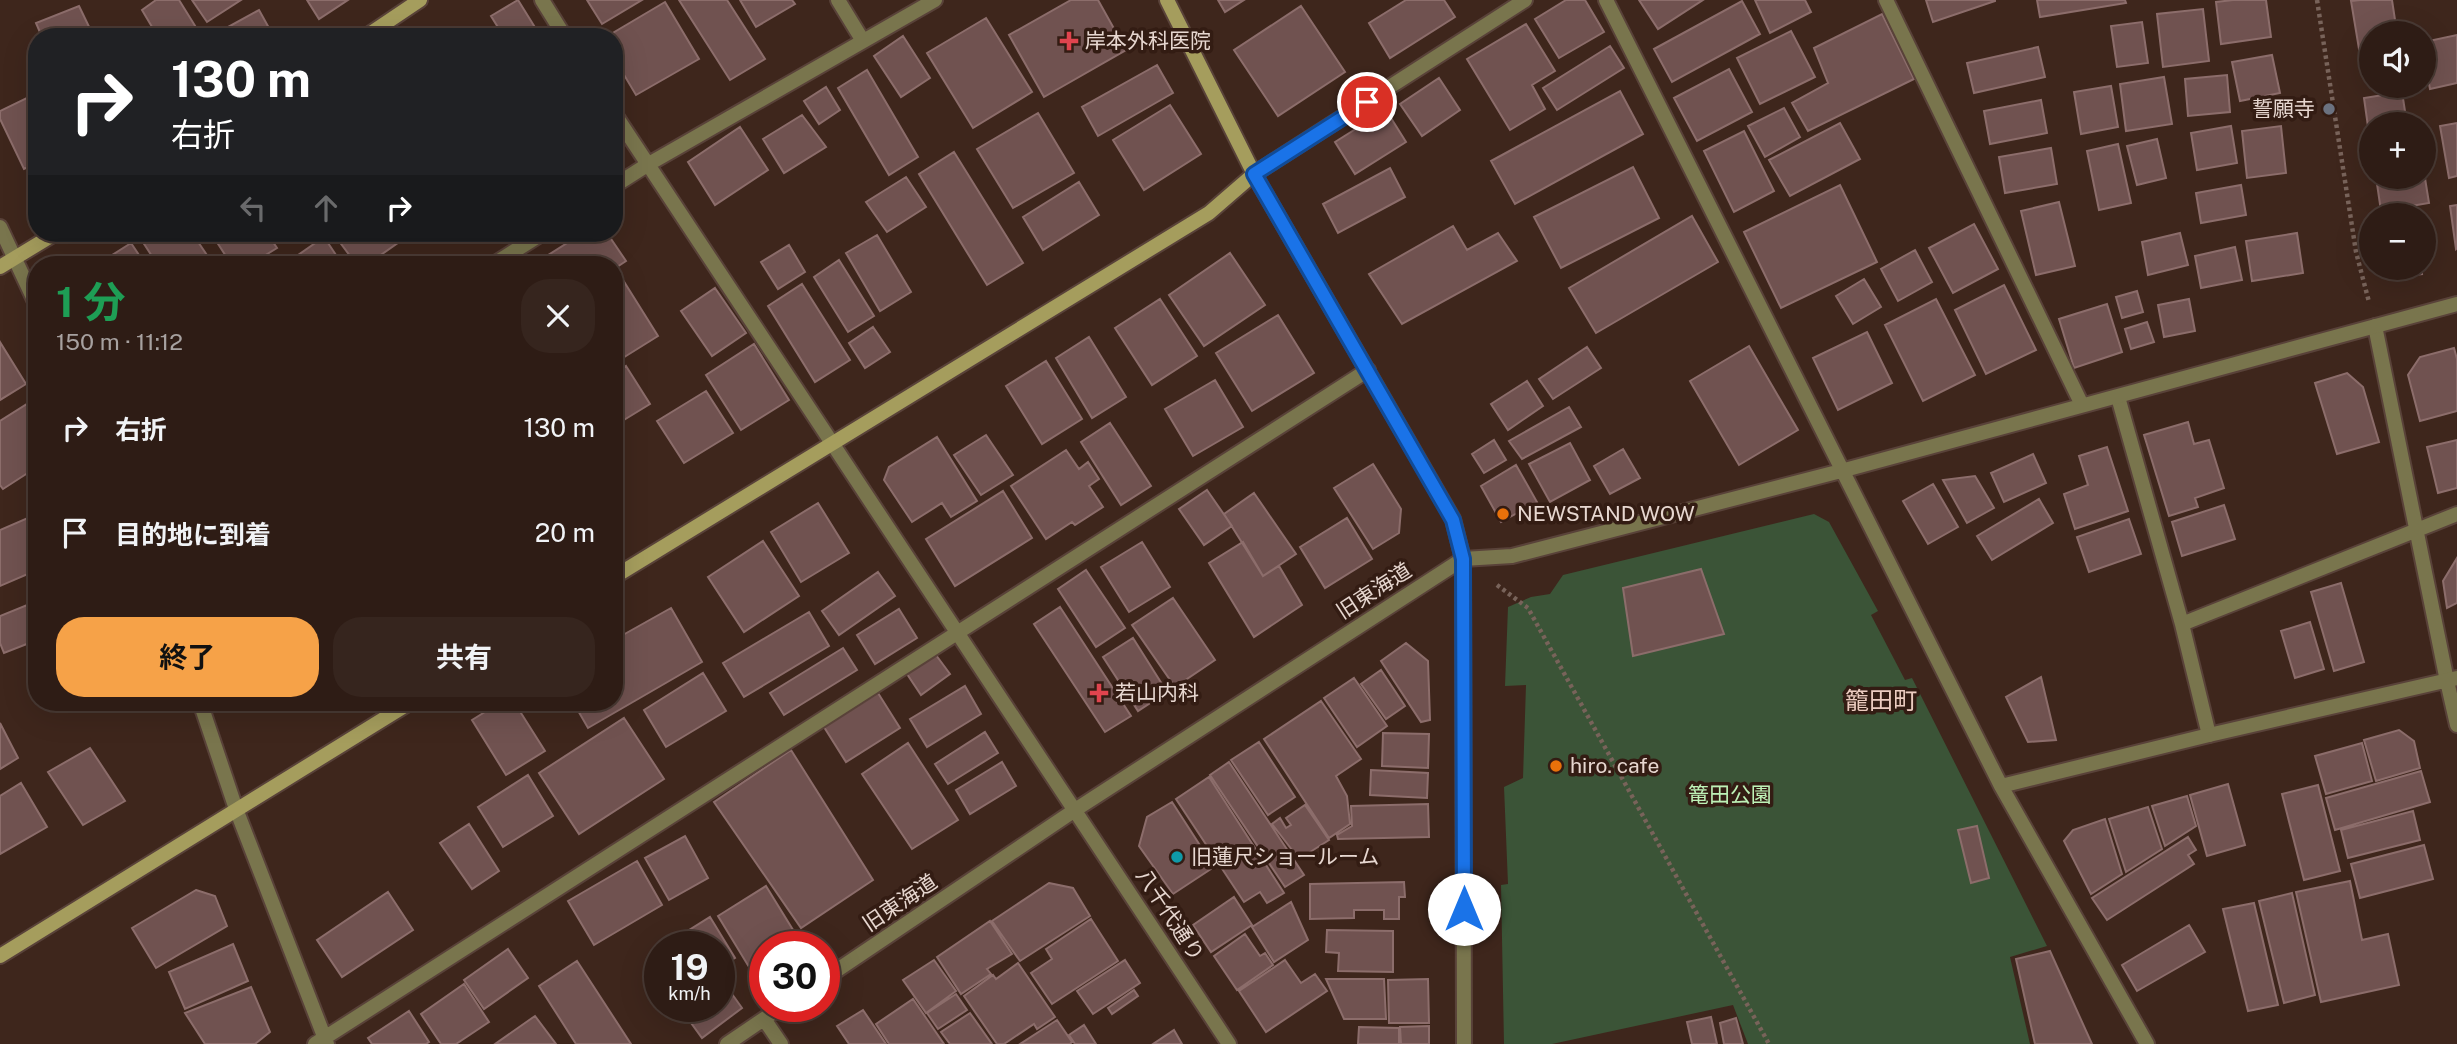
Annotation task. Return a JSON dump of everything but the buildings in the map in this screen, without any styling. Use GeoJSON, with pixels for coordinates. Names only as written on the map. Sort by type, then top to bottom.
{"type":"FeatureCollection","features":[{"type":"Feature","properties":{"kind":"street"},"geometry":{"type":"LineString","coordinates":[[378,28],[420,0]]}},
{"type":"Feature","properties":{"kind":"street"},"geometry":{"type":"LineString","coordinates":[[542,0],[559,28]]}},
{"type":"Feature","properties":{"kind":"street"},"geometry":{"type":"LineString","coordinates":[[838,0],[863,41]]}},
{"type":"Feature","properties":{"kind":"street"},"geometry":{"type":"LineString","coordinates":[[623,181],[935,0]]}},
{"type":"Feature","properties":{"kind":"street"},"geometry":{"type":"LineString","coordinates":[[1167,0],[1254,174],[1453,520],[1463,559],[1464,1044]]}},
{"type":"Feature","properties":{"kind":"street"},"geometry":{"type":"LineString","coordinates":[[623,572],[1209,213],[1254,174],[1525,0]]}},
{"type":"Feature","properties":{"kind":"street"},"geometry":{"type":"LineString","coordinates":[[1606,0],[2001,786],[2147,1044]]}},
{"type":"Feature","properties":{"kind":"street"},"geometry":{"type":"LineString","coordinates":[[1886,0],[2082,405]]}},
{"type":"Feature","properties":{"kind":"street","name":"八千代通り"},"geometry":{"type":"LineString","coordinates":[[623,128],[834,443],[1228,1044]]}},
{"type":"Feature","properties":{"kind":"street"},"geometry":{"type":"LineString","coordinates":[[0,227],[28,287]]}},
{"type":"Feature","properties":{"kind":"street"},"geometry":{"type":"LineString","coordinates":[[0,267],[41,242]]}},
{"type":"Feature","properties":{"kind":"street"},"geometry":{"type":"LineString","coordinates":[[507,256],[529,242]]}},
{"type":"Feature","properties":{"kind":"street"},"geometry":{"type":"LineString","coordinates":[[1463,559],[1512,556],[1841,471],[2457,304]]}},
{"type":"Feature","properties":{"kind":"street"},"geometry":{"type":"LineString","coordinates":[[2375,327],[2452,679],[2457,725]]}},
{"type":"Feature","properties":{"kind":"street"},"geometry":{"type":"LineString","coordinates":[[203,711],[236,809],[322,1042],[1368,370]]}},
{"type":"Feature","properties":{"kind":"street"},"geometry":{"type":"LineString","coordinates":[[2118,397],[2182,624],[2208,735]]}},
{"type":"Feature","properties":{"kind":"street"},"geometry":{"type":"LineString","coordinates":[[2182,624],[2457,514]]}},
{"type":"Feature","properties":{"kind":"street","name":"旧東海道"},"geometry":{"type":"LineString","coordinates":[[840,968],[1075,810],[1463,559]]}},
{"type":"Feature","properties":{"kind":"street"},"geometry":{"type":"LineString","coordinates":[[2001,786],[2452,679]]}},
{"type":"Feature","properties":{"kind":"street"},"geometry":{"type":"LineString","coordinates":[[0,956],[396,711]]}},
{"type":"Feature","properties":{"kind":"street"},"geometry":{"type":"LineString","coordinates":[[727,1044],[760,1022]]}},
{"type":"Feature","properties":{"kind":"street"},"geometry":{"type":"LineString","coordinates":[[766,1022],[781,1044]]}},
{"type":"Feature","properties":{"kind":"path"},"geometry":{"type":"LineString","coordinates":[[2317,0],[2356,252],[2375,327]]}},
{"type":"Feature","properties":{"kind":"path"},"geometry":{"type":"LineString","coordinates":[[1463,559],[1528,608],[1769,1044]]}},
{"type":"Feature","properties":{"kind":"green space","name":"篭田公園"},"geometry":{"type":"Polygon","coordinates":[[[1814,514],[1829,522],[1878,611],[1871,615],[1905,680],[1912,678],[2047,946],[2010,957],[2030,1044],[1748,1044],[1733,1005],[1552,1044],[1504,1044],[1501,885],[1508,884],[1504,787],[1523,778],[1526,685],[1505,686],[1508,607],[1531,597],[1550,594],[1563,575],[1814,514]]]}},
{"type":"Feature","properties":{"kind":"place","name":"岸本外科医院"},"geometry":{"type":"Point","coordinates":[1069,41]}},
{"type":"Feature","properties":{"kind":"place","name":"誓願寺"},"geometry":{"type":"Point","coordinates":[2329,109]}},
{"type":"Feature","properties":{"kind":"place","name":"NEWSTAND WOW"},"geometry":{"type":"Point","coordinates":[1503,514]}},
{"type":"Feature","properties":{"kind":"place","name":"若山内科"},"geometry":{"type":"Point","coordinates":[1099,693]}},
{"type":"Feature","properties":{"kind":"place","name":"hiro. cafe"},"geometry":{"type":"Point","coordinates":[1556,766]}},
{"type":"Feature","properties":{"kind":"place","name":"旧蓮尺ショールーム"},"geometry":{"type":"Point","coordinates":[1177,857]}},
{"type":"Feature","properties":{"kind":"district","name":"籠田町"},"geometry":{"type":"Point","coordinates":[1881,701]}},
{"type":"Feature","properties":{"kind":"route"},"geometry":{"type":"LineString","coordinates":[[1367,102],[1254,174],[1453,520],[1463,559],[1464,909]]}}]}
